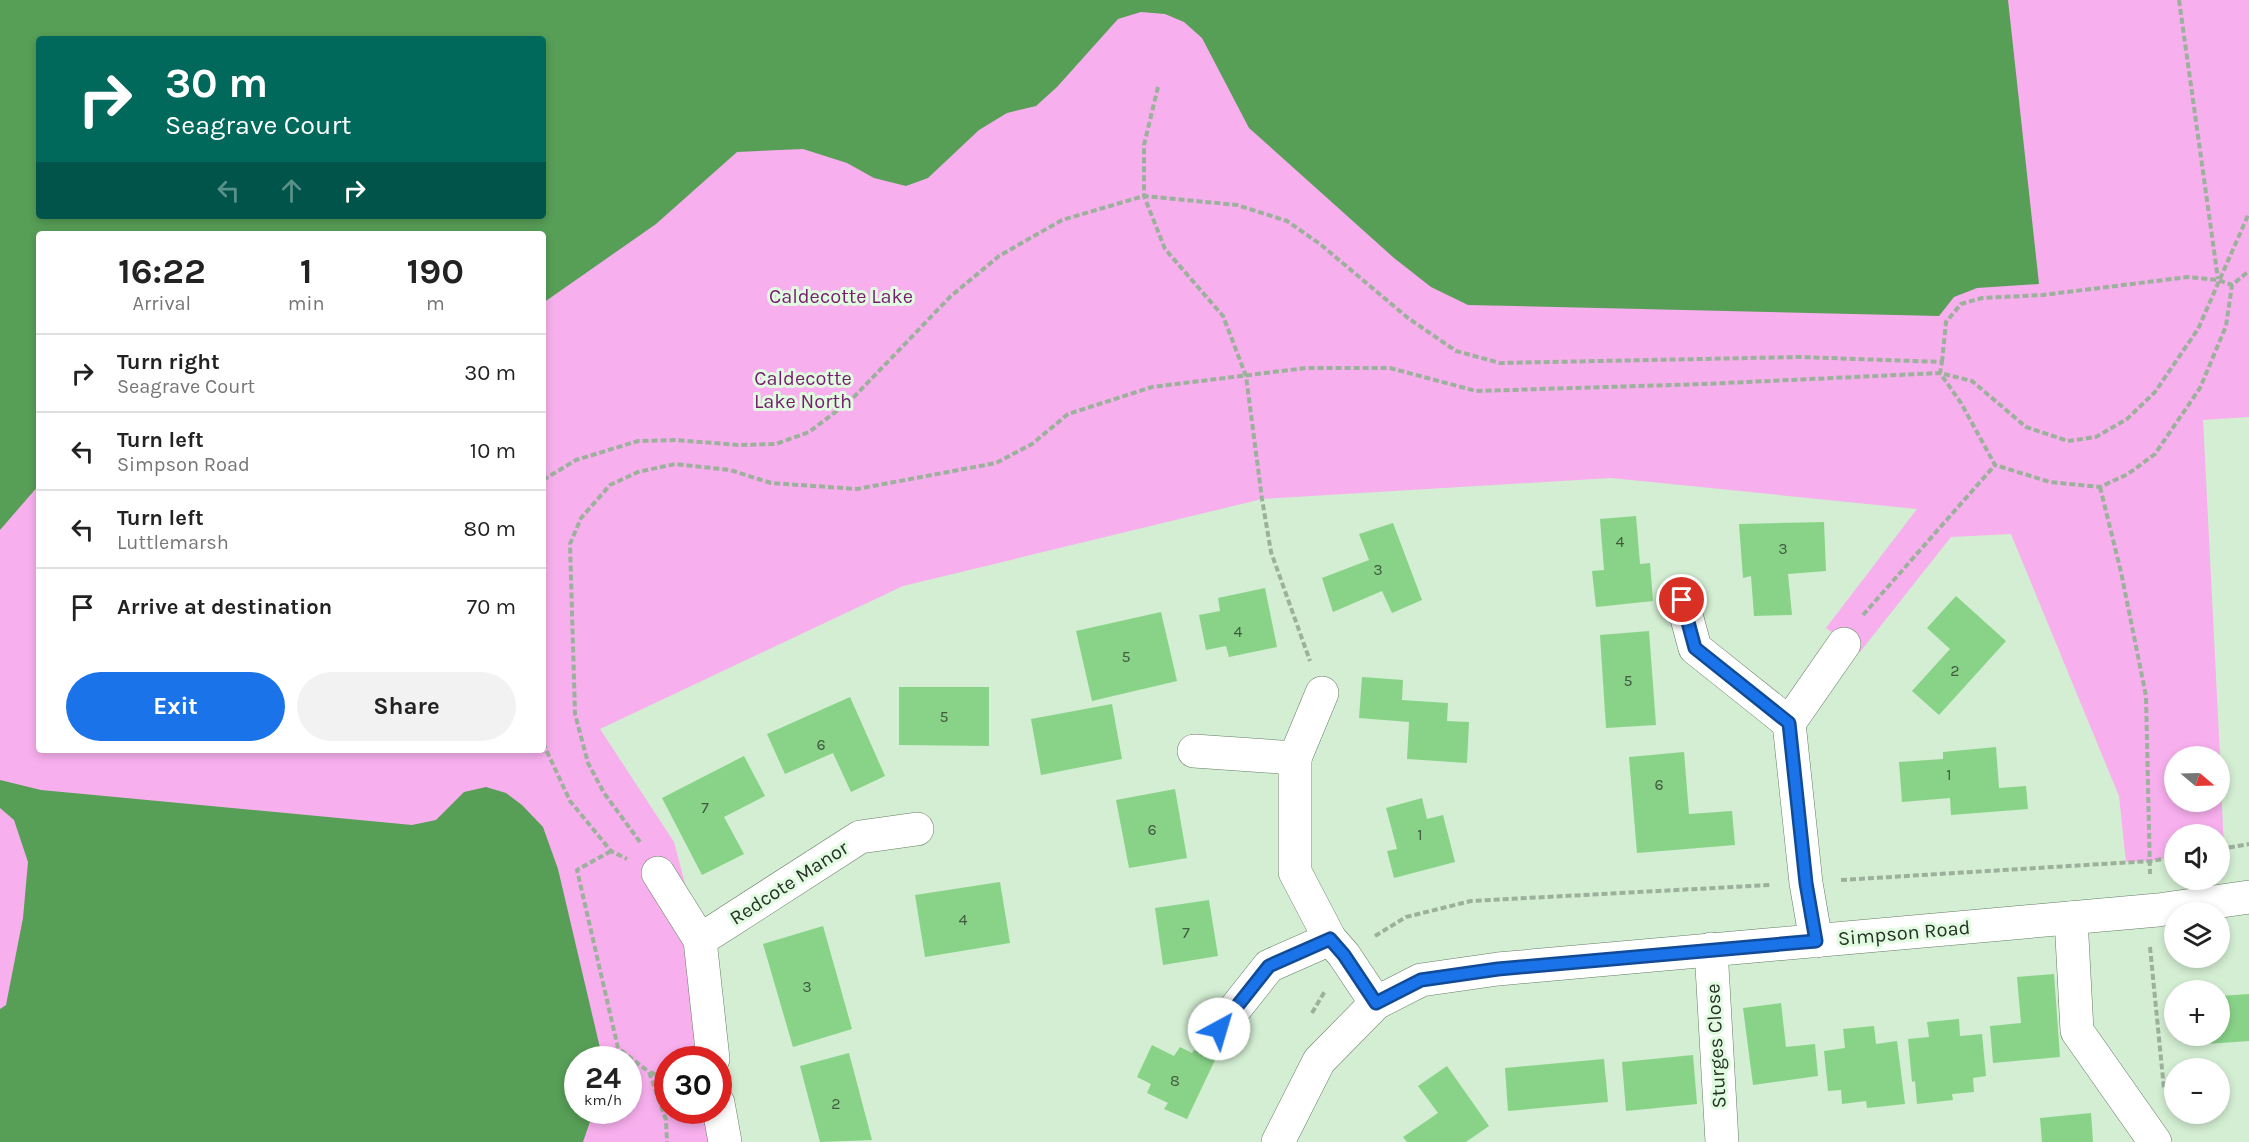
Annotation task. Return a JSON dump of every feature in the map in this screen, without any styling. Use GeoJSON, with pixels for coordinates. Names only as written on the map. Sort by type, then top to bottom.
{"type":"FeatureCollection","features":[{"type":"Feature","properties":{"kind":"street"},"geometry":{"type":"LineString","coordinates":[[1682,600],[1695,648],[1789,723]]}},
{"type":"Feature","properties":{"kind":"street"},"geometry":{"type":"LineString","coordinates":[[1816,941],[1806,883],[1789,723],[1844,644]]}},
{"type":"Feature","properties":{"kind":"street"},"geometry":{"type":"LineString","coordinates":[[1322,693],[1294,758],[1294,872],[1330,939],[1344,955],[1376,1003]]}},
{"type":"Feature","properties":{"kind":"street"},"geometry":{"type":"LineString","coordinates":[[1194,751],[1294,758]]}},
{"type":"Feature","properties":{"kind":"street","name":"Redcote Manor"},"geometry":{"type":"LineString","coordinates":[[700,940],[860,837],[917,829]]}},
{"type":"Feature","properties":{"kind":"street"},"geometry":{"type":"LineString","coordinates":[[658,873],[700,940],[712,1046]]}},
{"type":"Feature","properties":{"kind":"street","name":"Simpson Road"},"geometry":{"type":"LineString","coordinates":[[1278,1142],[1319,1061],[1376,1003],[1421,980],[1498,969],[2146,911],[2249,897]]}},
{"type":"Feature","properties":{"kind":"street"},"geometry":{"type":"LineString","coordinates":[[2071,918],[2077,1030],[2153,1138]]}},
{"type":"Feature","properties":{"kind":"street"},"geometry":{"type":"LineString","coordinates":[[1219,1029],[1269,966],[1330,939]]}},
{"type":"Feature","properties":{"kind":"street","name":"Sturges Close"},"geometry":{"type":"LineString","coordinates":[[1711,949],[1722,1142]]}},
{"type":"Feature","properties":{"kind":"street"},"geometry":{"type":"LineString","coordinates":[[722,1124],[725,1142]]}},
{"type":"Feature","properties":{"kind":"path"},"geometry":{"type":"LineString","coordinates":[[2178,0],[2218,280]]}},
{"type":"Feature","properties":{"kind":"path"},"geometry":{"type":"LineString","coordinates":[[1158,87],[1144,145],[1144,196],[1165,249],[1223,316],[1246,376],[1271,552],[1322,693]]}},
{"type":"Feature","properties":{"kind":"path"},"geometry":{"type":"LineString","coordinates":[[546,478],[576,460],[639,441],[676,440],[738,445],[776,444],[809,432],[850,401],[951,296],[999,256],[1062,220],[1144,196],[1237,205],[1287,221],[1320,244],[1407,318],[1456,351],[1500,363],[1800,357],[1942,362]]}},
{"type":"Feature","properties":{"kind":"path"},"geometry":{"type":"LineString","coordinates":[[658,873],[635,834],[604,793],[588,763],[575,714],[570,544],[581,519],[610,485],[638,472],[675,464],[730,470],[771,483],[857,489],[996,463],[1032,444],[1068,414],[1152,387],[1306,368],[1390,368],[1476,391],[1704,384],[1940,373],[1972,381],[2026,427],[2068,441],[2096,437],[2127,419],[2155,392],[2198,329],[2249,213]]}},
{"type":"Feature","properties":{"kind":"path"},"geometry":{"type":"LineString","coordinates":[[2232,285],[2218,280],[2188,277],[2043,295],[1982,298],[1961,304],[1946,322],[1940,373],[1961,403],[1995,465],[2050,482],[2100,487],[2128,474],[2155,454],[2200,388],[2226,327],[2232,285],[2249,271]]}},
{"type":"Feature","properties":{"kind":"path"},"geometry":{"type":"LineString","coordinates":[[1844,644],[1858,621],[1995,465]]}},
{"type":"Feature","properties":{"kind":"path"},"geometry":{"type":"LineString","coordinates":[[2100,487],[2121,572],[2146,696],[2151,861],[2146,911],[2165,1099],[2153,1138]]}},
{"type":"Feature","properties":{"kind":"path"},"geometry":{"type":"LineString","coordinates":[[546,749],[570,801],[610,851],[658,873]]}},
{"type":"Feature","properties":{"kind":"path"},"geometry":{"type":"LineString","coordinates":[[2230,847],[2249,844]]}},
{"type":"Feature","properties":{"kind":"path"},"geometry":{"type":"LineString","coordinates":[[610,851],[577,870],[618,1048],[654,1074]]}},
{"type":"Feature","properties":{"kind":"path"},"geometry":{"type":"LineString","coordinates":[[649,1072],[666,1120],[667,1142]]}},
{"type":"Feature","properties":{"kind":"green space","name":"Caldecotte Lake"},"geometry":{"type":"Polygon","coordinates":[[[0,0],[2249,0],[2249,417],[2203,420],[2219,746],[2164,746],[2164,812],[2222,812],[2223,824],[2164,824],[2164,859],[2126,862],[2119,796],[2011,534],[1951,537],[1860,652],[1826,628],[1917,509],[1611,478],[1262,499],[903,586],[600,729],[674,842],[700,940],[712,1046],[654,1046],[654,1124],[721,1124],[725,1142],[0,1142],[0,0]]]}},
{"type":"Feature","properties":{"kind":"shaded area"},"geometry":{"type":"Polygon","coordinates":[[[0,0],[2008,0],[2039,284],[1977,288],[1954,297],[1939,316],[1468,305],[1431,287],[1394,258],[1249,128],[1202,38],[1184,22],[1165,14],[1141,12],[1118,19],[1057,87],[1036,106],[1007,113],[979,130],[928,178],[906,186],[874,178],[847,163],[803,149],[737,152],[656,224],[546,301],[546,231],[36,231],[36,488],[0,530],[0,0]]]}},
{"type":"Feature","properties":{"kind":"shaded area"},"geometry":{"type":"Polygon","coordinates":[[[0,780],[41,790],[412,825],[436,820],[464,792],[486,787],[506,793],[522,805],[543,827],[558,869],[600,1046],[564,1046],[564,1124],[589,1124],[583,1142],[0,1142],[0,1009],[6,1005],[23,918],[28,862],[14,820],[0,808],[0,780]]]}},
{"type":"Feature","properties":{"kind":"building"},"geometry":{"type":"Polygon","coordinates":[[[1636,516],[1640,564],[1650,563],[1653,601],[1596,607],[1592,571],[1604,570],[1600,519],[1636,516]]]}},
{"type":"Feature","properties":{"kind":"building"},"geometry":{"type":"Polygon","coordinates":[[[1824,522],[1826,571],[1788,574],[1792,615],[1754,616],[1751,576],[1743,578],[1739,524],[1824,522]]]}},
{"type":"Feature","properties":{"kind":"building"},"geometry":{"type":"Polygon","coordinates":[[[1393,523],[1422,600],[1392,613],[1382,591],[1333,612],[1322,578],[1369,560],[1359,534],[1393,523]]]}},
{"type":"Feature","properties":{"kind":"building"},"geometry":{"type":"Polygon","coordinates":[[[1265,588],[1277,647],[1229,657],[1226,646],[1206,650],[1199,615],[1220,611],[1218,598],[1265,588]]]}},
{"type":"Feature","properties":{"kind":"building"},"geometry":{"type":"Polygon","coordinates":[[[1956,596],[2006,641],[1939,715],[1912,691],[1950,649],[1927,628],[1956,596]]]}},
{"type":"Feature","properties":{"kind":"building"},"geometry":{"type":"Polygon","coordinates":[[[1161,612],[1177,681],[1092,701],[1076,631],[1161,612]]]}},
{"type":"Feature","properties":{"kind":"building"},"geometry":{"type":"Polygon","coordinates":[[[1649,631],[1656,725],[1606,728],[1600,635],[1649,631]]]}},
{"type":"Feature","properties":{"kind":"building"},"geometry":{"type":"Polygon","coordinates":[[[1362,677],[1403,680],[1402,700],[1448,703],[1447,721],[1469,722],[1467,763],[1407,759],[1409,722],[1359,718],[1362,677]]]}},
{"type":"Feature","properties":{"kind":"building"},"geometry":{"type":"Polygon","coordinates":[[[899,687],[989,687],[989,746],[899,745],[899,687]]]}},
{"type":"Feature","properties":{"kind":"building"},"geometry":{"type":"Polygon","coordinates":[[[850,697],[885,776],[851,792],[833,753],[785,774],[767,734],[850,697]]]}},
{"type":"Feature","properties":{"kind":"building"},"geometry":{"type":"Polygon","coordinates":[[[1112,704],[1122,759],[1041,775],[1031,719],[1112,704]]]}},
{"type":"Feature","properties":{"kind":"building"},"geometry":{"type":"Polygon","coordinates":[[[1996,747],[1999,788],[2026,786],[2028,809],[1951,815],[1950,798],[1902,802],[1899,762],[1943,759],[1943,752],[1996,747]]]}},
{"type":"Feature","properties":{"kind":"building"},"geometry":{"type":"Polygon","coordinates":[[[1684,752],[1689,814],[1732,811],[1735,845],[1637,853],[1629,757],[1684,752]]]}},
{"type":"Feature","properties":{"kind":"building"},"geometry":{"type":"Polygon","coordinates":[[[744,756],[765,796],[724,817],[744,854],[702,875],[662,798],[744,756]]]}},
{"type":"Feature","properties":{"kind":"building"},"geometry":{"type":"Polygon","coordinates":[[[1175,789],[1187,858],[1129,868],[1116,800],[1175,789]]]}},
{"type":"Feature","properties":{"kind":"building"},"geometry":{"type":"Polygon","coordinates":[[[1422,798],[1427,819],[1443,815],[1455,862],[1394,878],[1387,851],[1397,849],[1386,808],[1422,798]]]}},
{"type":"Feature","properties":{"kind":"building"},"geometry":{"type":"Polygon","coordinates":[[[1000,882],[1010,943],[925,957],[915,895],[1000,882]]]}},
{"type":"Feature","properties":{"kind":"building"},"geometry":{"type":"Polygon","coordinates":[[[1209,900],[1218,956],[1163,965],[1155,908],[1209,900]]]}},
{"type":"Feature","properties":{"kind":"building"},"geometry":{"type":"Polygon","coordinates":[[[823,926],[852,1029],[793,1047],[763,944],[823,926]]]}},
{"type":"Feature","properties":{"kind":"building"},"geometry":{"type":"Polygon","coordinates":[[[2054,974],[2060,1057],[1993,1063],[1990,1026],[2021,1023],[2017,977],[2054,974]]]}},
{"type":"Feature","properties":{"kind":"building"},"geometry":{"type":"Polygon","coordinates":[[[2249,994],[2249,1041],[2230,1042],[2230,995],[2249,994]]]}},
{"type":"Feature","properties":{"kind":"building"},"geometry":{"type":"Polygon","coordinates":[[[1781,1003],[1786,1047],[1815,1044],[1818,1076],[1753,1085],[1743,1008],[1781,1003]]]}},
{"type":"Feature","properties":{"kind":"building"},"geometry":{"type":"Polygon","coordinates":[[[1959,1019],[1960,1036],[1982,1034],[1986,1076],[1973,1078],[1974,1092],[1952,1094],[1953,1100],[1917,1104],[1915,1081],[1912,1082],[1908,1039],[1929,1037],[1927,1022],[1959,1019]]]}},
{"type":"Feature","properties":{"kind":"building"},"geometry":{"type":"Polygon","coordinates":[[[1874,1026],[1876,1044],[1897,1041],[1905,1104],[1867,1108],[1866,1101],[1842,1104],[1841,1090],[1828,1091],[1824,1051],[1845,1048],[1843,1029],[1874,1026]]]}},
{"type":"Feature","properties":{"kind":"building"},"geometry":{"type":"Polygon","coordinates":[[[1152,1045],[1174,1056],[1180,1047],[1192,1053],[1194,1050],[1215,1060],[1187,1119],[1164,1109],[1168,1103],[1147,1093],[1151,1084],[1137,1077],[1152,1045]]]}},
{"type":"Feature","properties":{"kind":"building"},"geometry":{"type":"Polygon","coordinates":[[[849,1053],[872,1140],[820,1142],[800,1066],[849,1053]]]}},
{"type":"Feature","properties":{"kind":"building"},"geometry":{"type":"Polygon","coordinates":[[[1693,1055],[1697,1104],[1626,1111],[1622,1062],[1693,1055]]]}},
{"type":"Feature","properties":{"kind":"building"},"geometry":{"type":"Polygon","coordinates":[[[1604,1059],[1608,1102],[1508,1111],[1505,1068],[1604,1059]]]}},
{"type":"Feature","properties":{"kind":"building"},"geometry":{"type":"Polygon","coordinates":[[[1447,1066],[1489,1126],[1466,1142],[1407,1142],[1403,1137],[1438,1113],[1418,1086],[1447,1066]]]}},
{"type":"Feature","properties":{"kind":"building"},"geometry":{"type":"Polygon","coordinates":[[[2091,1113],[2093,1142],[2042,1142],[2040,1118],[2091,1113]]]}},
{"type":"Feature","properties":{"kind":"route"},"geometry":{"type":"LineString","coordinates":[[1219,1029],[1269,966],[1330,939],[1344,955],[1376,1003],[1421,980],[1498,969],[1816,941],[1806,883],[1789,723],[1695,648],[1682,600]]}},
{"type":"Feature","properties":{"kind":"park label","name":"Caldecotte Lake North"},"geometry":{"type":"Point","coordinates":[803,390]}}]}
